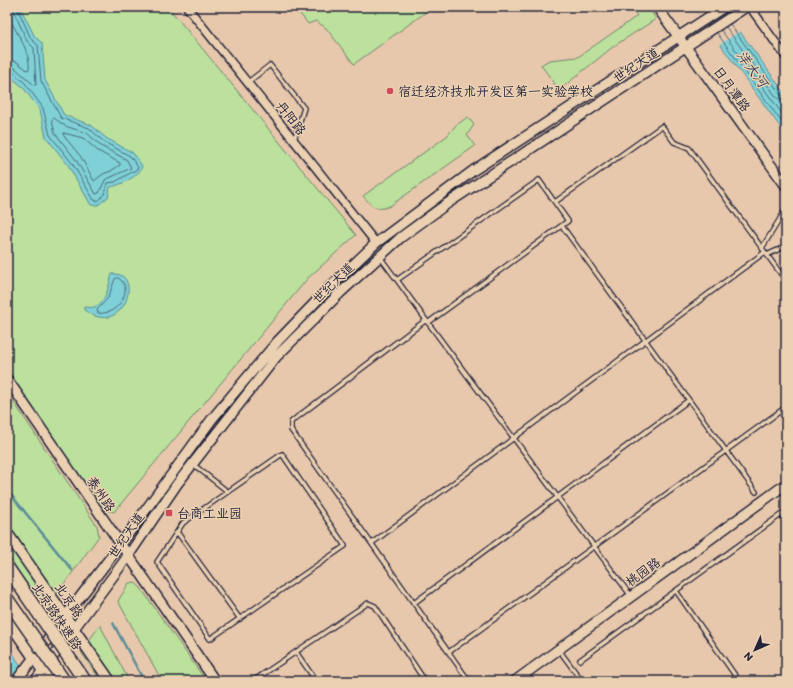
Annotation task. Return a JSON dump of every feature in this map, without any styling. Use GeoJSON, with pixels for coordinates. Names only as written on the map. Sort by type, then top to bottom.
{"type":"FeatureCollection","features":[{"type":"Feature","properties":{"kind":"highway","name":"北京路快速路"},"geometry":{"type":"LineString","coordinates":[[7,567],[85,681]]}},
{"type":"Feature","properties":{"kind":"highway"},"geometry":{"type":"LineString","coordinates":[[7,598],[64,681]]}},
{"type":"Feature","properties":{"kind":"main road","name":"北京路"},"geometry":{"type":"LineString","coordinates":[[7,533],[110,681]]}},
{"type":"Feature","properties":{"kind":"main road"},"geometry":{"type":"LineString","coordinates":[[7,618],[50,681]]}},
{"type":"Feature","properties":{"kind":"street","name":"丹阳路"},"geometry":{"type":"LineString","coordinates":[[187,7],[376,243]]}},
{"type":"Feature","properties":{"kind":"street","name":"日月潭路"},"geometry":{"type":"LineString","coordinates":[[658,7],[786,186]]}},
{"type":"Feature","properties":{"kind":"street","name":"世纪大道"},"geometry":{"type":"LineString","coordinates":[[16,681],[120,545],[214,417],[278,341],[332,285],[376,243],[474,170],[724,7]]}},
{"type":"Feature","properties":{"kind":"street","name":"世纪大道"},"geometry":{"type":"LineString","coordinates":[[35,681],[128,556],[192,464],[222,424],[276,357],[340,293],[400,238],[448,203],[746,7]]}},
{"type":"Feature","properties":{"kind":"street"},"geometry":{"type":"LineString","coordinates":[[750,7],[786,57]]}},
{"type":"Feature","properties":{"kind":"street","name":"泰州路"},"geometry":{"type":"LineString","coordinates":[[7,379],[215,681]]}},
{"type":"Feature","properties":{"kind":"street","name":"桃园路"},"geometry":{"type":"LineString","coordinates":[[515,681],[786,484]]}},
{"type":"Feature","properties":{"kind":"lane"},"geometry":{"type":"LineString","coordinates":[[247,82],[270,65],[304,108],[294,141]]}},
{"type":"Feature","properties":{"kind":"lane"},"geometry":{"type":"LineString","coordinates":[[609,82],[616,93]]}},
{"type":"Feature","properties":{"kind":"lane"},"geometry":{"type":"LineString","coordinates":[[555,202],[662,126],[674,142],[689,148],[786,281]]}},
{"type":"Feature","properties":{"kind":"lane"},"geometry":{"type":"LineString","coordinates":[[398,280],[539,180],[568,221],[428,321],[291,422],[291,430],[469,681]]}},
{"type":"Feature","properties":{"kind":"lane"},"geometry":{"type":"LineString","coordinates":[[762,248],[786,209]]}},
{"type":"Feature","properties":{"kind":"lane"},"geometry":{"type":"LineString","coordinates":[[562,226],[756,492]]}},
{"type":"Feature","properties":{"kind":"lane"},"geometry":{"type":"LineString","coordinates":[[372,543],[766,253],[786,246]]}},
{"type":"Feature","properties":{"kind":"lane"},"geometry":{"type":"LineString","coordinates":[[379,257],[398,280],[631,597]]}},
{"type":"Feature","properties":{"kind":"lane"},"geometry":{"type":"LineString","coordinates":[[414,604],[689,400]]}},
{"type":"Feature","properties":{"kind":"lane"},"geometry":{"type":"LineString","coordinates":[[449,652],[786,407]]}},
{"type":"Feature","properties":{"kind":"lane"},"geometry":{"type":"LineString","coordinates":[[214,417],[222,424]]}},
{"type":"Feature","properties":{"kind":"lane"},"geometry":{"type":"LineString","coordinates":[[282,454],[345,546],[210,639],[157,562],[184,523],[227,491],[282,454]]}},
{"type":"Feature","properties":{"kind":"lane"},"geometry":{"type":"LineString","coordinates":[[192,464],[227,491]]}},
{"type":"Feature","properties":{"kind":"lane"},"geometry":{"type":"LineString","coordinates":[[580,660],[786,511]]}},
{"type":"Feature","properties":{"kind":"lane"},"geometry":{"type":"LineString","coordinates":[[177,532],[240,619]]}},
{"type":"Feature","properties":{"kind":"lane"},"geometry":{"type":"LineString","coordinates":[[676,591],[740,681]]}},
{"type":"Feature","properties":{"kind":"lane"},"geometry":{"type":"LineString","coordinates":[[253,681],[368,603],[372,603],[425,681]]}},
{"type":"Feature","properties":{"kind":"lane"},"geometry":{"type":"LineString","coordinates":[[559,650],[582,681]]}},
{"type":"Feature","properties":{"kind":"lane"},"geometry":{"type":"LineString","coordinates":[[296,652],[316,681]]}},
{"type":"Feature","properties":{"kind":"green space"},"geometry":{"type":"Polygon","coordinates":[[[7,7],[168,7],[356,235],[308,278],[114,512],[100,509],[7,370],[7,7]]]}},
{"type":"Feature","properties":{"kind":"green space"},"geometry":{"type":"Polygon","coordinates":[[[295,7],[433,7],[354,64],[326,28],[316,21],[308,24],[295,7]]]}},
{"type":"Feature","properties":{"kind":"green space"},"geometry":{"type":"Polygon","coordinates":[[[631,7],[648,7],[656,19],[614,46],[559,90],[541,65],[549,60],[578,57],[637,16],[631,7]]]}},
{"type":"Feature","properties":{"kind":"green space"},"geometry":{"type":"Polygon","coordinates":[[[468,117],[474,125],[467,135],[475,146],[390,206],[385,208],[375,207],[363,196],[447,136],[456,125],[468,117]]]}},
{"type":"Feature","properties":{"kind":"green space"},"geometry":{"type":"Polygon","coordinates":[[[7,392],[97,526],[99,536],[54,598],[49,601],[40,599],[34,594],[7,554],[7,392]]]}},
{"type":"Feature","properties":{"kind":"green space"},"geometry":{"type":"Polygon","coordinates":[[[134,582],[140,587],[206,681],[162,681],[118,601],[129,583],[134,582]]]}},
{"type":"Feature","properties":{"kind":"green space"},"geometry":{"type":"Polygon","coordinates":[[[100,625],[129,681],[101,681],[81,652],[100,625]]]}},
{"type":"Feature","properties":{"kind":"water"},"geometry":{"type":"Polygon","coordinates":[[[7,7],[20,7],[35,37],[42,43],[45,80],[64,115],[91,125],[106,138],[133,153],[142,166],[133,177],[124,183],[110,187],[108,197],[98,205],[91,205],[68,165],[46,137],[40,110],[22,86],[7,74],[7,7]]]}},
{"type":"Feature","properties":{"kind":"water","name":"洋大河"},"geometry":{"type":"Polygon","coordinates":[[[693,7],[722,7],[786,95],[786,135],[693,7]]]}},
{"type":"Feature","properties":{"kind":"water"},"geometry":{"type":"Polygon","coordinates":[[[112,274],[122,276],[127,283],[128,292],[125,302],[119,311],[110,317],[98,317],[84,310],[84,307],[94,307],[101,302],[106,293],[112,274]]]}},
{"type":"Feature","properties":{"kind":"water"},"geometry":{"type":"Polygon","coordinates":[[[7,644],[30,681],[7,681],[7,644]]]}},
{"type":"Feature","properties":{"kind":"pier"},"geometry":{"type":"Polygon","coordinates":[[[693,7],[725,7],[742,30],[719,45],[693,7]]]}},
{"type":"Feature","properties":{"kind":"waterway"},"geometry":{"type":"LineString","coordinates":[[7,490],[72,570]]}},
{"type":"Feature","properties":{"kind":"waterway"},"geometry":{"type":"LineString","coordinates":[[113,623],[144,681]]}},
{"type":"Feature","properties":{"kind":"place","name":"宿迁经济技术开发区第一实验学校"},"geometry":{"type":"Point","coordinates":[390,91]}},
{"type":"Feature","properties":{"kind":"place","name":"台商工业园"},"geometry":{"type":"Point","coordinates":[169,513]}}]}
